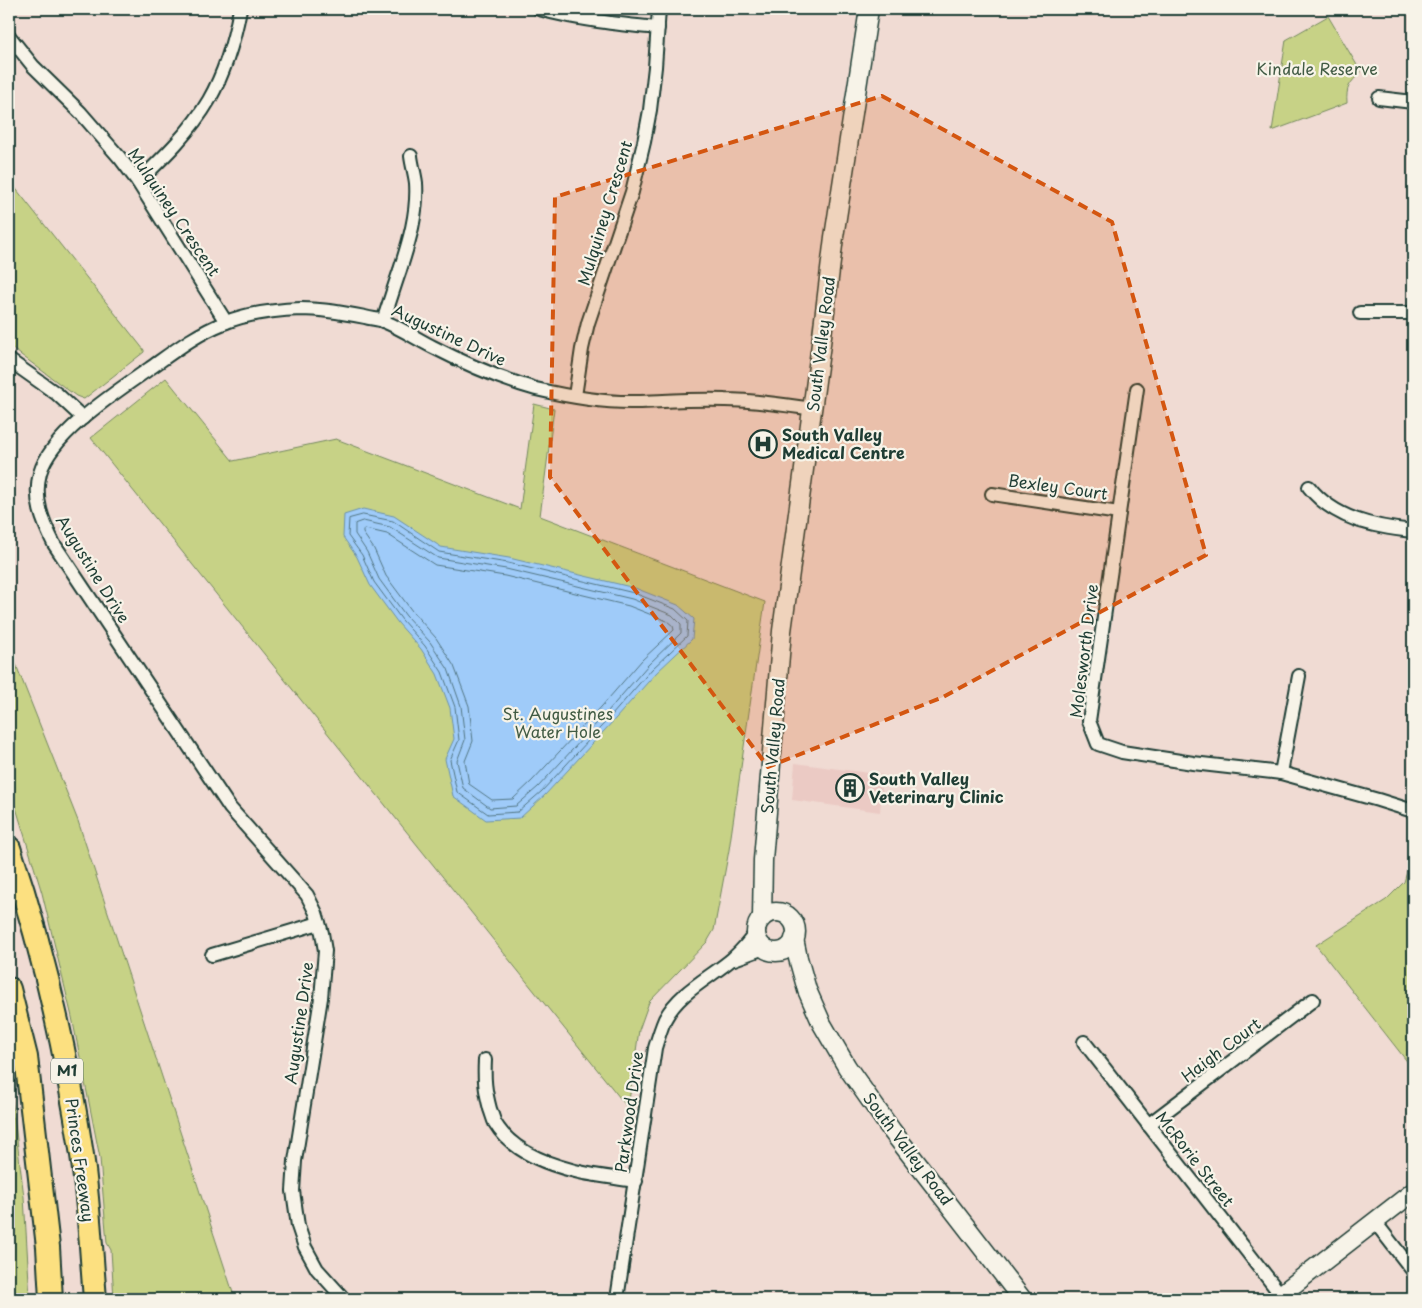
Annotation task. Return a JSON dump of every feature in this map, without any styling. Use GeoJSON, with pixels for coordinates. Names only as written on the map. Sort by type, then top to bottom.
{"type":"FeatureCollection","features":[{"type":"Feature","properties":{"kind":"highway","name":"Princes Freeway"},"geometry":{"type":"LineString","coordinates":[[9,848],[45,968],[64,1057],[82,1156],[95,1299]]}},
{"type":"Feature","properties":{"kind":"highway","name":"M1"},"geometry":{"type":"LineString","coordinates":[[9,989],[26,1057],[48,1247],[51,1299]]}},
{"type":"Feature","properties":{"kind":"main road","name":"South Valley Road"},"geometry":{"type":"LineString","coordinates":[[807,990],[792,966],[768,950],[757,939],[782,631],[822,344],[834,237],[869,9]]}},
{"type":"Feature","properties":{"kind":"main road","name":"South Valley Road"},"geometry":{"type":"LineString","coordinates":[[763,860],[770,891],[780,913],[794,924],[796,931],[794,939],[807,990],[822,1024],[847,1067],[892,1131],[1022,1299]]}},
{"type":"Feature","properties":{"kind":"main road"},"geometry":{"type":"LineString","coordinates":[[759,925],[770,913],[780,913]]}},
{"type":"Feature","properties":{"kind":"main road"},"geometry":{"type":"LineString","coordinates":[[768,950],[780,952],[787,949],[794,939]]}},
{"type":"Feature","properties":{"kind":"main road"},"geometry":{"type":"LineString","coordinates":[[1278,1297],[1413,1192]]}},
{"type":"Feature","properties":{"kind":"street"},"geometry":{"type":"LineString","coordinates":[[138,182],[168,153],[208,102],[226,63],[240,9]]}},
{"type":"Feature","properties":{"kind":"street"},"geometry":{"type":"LineString","coordinates":[[539,9],[568,17],[603,23],[658,28]]}},
{"type":"Feature","properties":{"kind":"street","name":"Mulquiney Crescent"},"geometry":{"type":"LineString","coordinates":[[575,396],[588,323],[632,192],[644,142],[650,110],[660,9]]}},
{"type":"Feature","properties":{"kind":"street","name":"Mulquiney Crescent"},"geometry":{"type":"LineString","coordinates":[[9,36],[33,66],[80,112],[120,158],[138,182],[226,322]]}},
{"type":"Feature","properties":{"kind":"street"},"geometry":{"type":"LineString","coordinates":[[1379,98],[1413,102]]}},
{"type":"Feature","properties":{"kind":"street"},"geometry":{"type":"LineString","coordinates":[[384,322],[411,235],[416,198],[416,182],[411,156]]}},
{"type":"Feature","properties":{"kind":"street","name":"Augustine Drive"},"geometry":{"type":"LineString","coordinates":[[344,1299],[317,1269],[305,1247],[298,1226],[293,1190],[295,1161],[321,998],[325,951],[319,923],[307,895],[230,808],[54,544],[44,525],[39,509],[38,490],[40,472],[59,442],[83,418],[118,390],[202,332],[239,317],[270,311],[302,309],[340,312],[384,322],[458,360],[506,380],[538,389],[575,396],[607,401],[636,402],[657,400],[726,400],[812,409]]}},
{"type":"Feature","properties":{"kind":"street"},"geometry":{"type":"LineString","coordinates":[[1360,313],[1413,313]]}},
{"type":"Feature","properties":{"kind":"street"},"geometry":{"type":"LineString","coordinates":[[9,360],[57,394],[83,418]]}},
{"type":"Feature","properties":{"kind":"street","name":"Molesworth Drive"},"geometry":{"type":"LineString","coordinates":[[1137,389],[1089,721],[1098,744],[1122,752],[1281,774],[1413,811]]}},
{"type":"Feature","properties":{"kind":"street"},"geometry":{"type":"LineString","coordinates":[[1309,488],[1318,498],[1337,512],[1363,522],[1413,531]]}},
{"type":"Feature","properties":{"kind":"street","name":"Bexley Court"},"geometry":{"type":"LineString","coordinates":[[992,494],[1119,513]]}},
{"type":"Feature","properties":{"kind":"street"},"geometry":{"type":"LineString","coordinates":[[1281,774],[1299,676]]}},
{"type":"Feature","properties":{"kind":"street"},"geometry":{"type":"LineString","coordinates":[[212,956],[319,923]]}},
{"type":"Feature","properties":{"kind":"street","name":"Parkwood Drive"},"geometry":{"type":"LineString","coordinates":[[617,1299],[655,1048],[666,1018],[677,1003],[700,982],[732,960],[746,946],[759,925]]}},
{"type":"Feature","properties":{"kind":"street","name":"Parkwood Drive"},"geometry":{"type":"LineString","coordinates":[[732,960],[768,950]]}},
{"type":"Feature","properties":{"kind":"street","name":"Haigh Court"},"geometry":{"type":"LineString","coordinates":[[1148,1125],[1313,1000]]}},
{"type":"Feature","properties":{"kind":"street","name":"McRorie Street"},"geometry":{"type":"LineString","coordinates":[[1084,1042],[1278,1297]]}},
{"type":"Feature","properties":{"kind":"street"},"geometry":{"type":"LineString","coordinates":[[485,1060],[484,1082],[494,1122],[502,1134],[511,1142],[547,1162],[575,1171],[636,1181]]}},
{"type":"Feature","properties":{"kind":"street"},"geometry":{"type":"LineString","coordinates":[[1375,1222],[1413,1271]]}},
{"type":"Feature","properties":{"kind":"highlighted area"},"geometry":{"type":"Polygon","coordinates":[[[882,96],[1112,222],[1206,555],[943,697],[768,767],[550,477],[555,197],[882,96]]]}},
{"type":"Feature","properties":{"kind":"shaded area"},"geometry":{"type":"Polygon","coordinates":[[[795,763],[883,775],[880,812],[792,800],[795,763]]]}},
{"type":"Feature","properties":{"kind":"green space","name":"Kindale Reserve"},"geometry":{"type":"Polygon","coordinates":[[[1328,16],[1361,72],[1349,86],[1347,103],[1272,131],[1286,40],[1328,16]]]}},
{"type":"Feature","properties":{"kind":"green space"},"geometry":{"type":"Polygon","coordinates":[[[9,180],[144,350],[144,352],[84,399],[76,396],[9,346],[9,180]]]}},
{"type":"Feature","properties":{"kind":"green space","name":"St. Augustines Water Hole"},"geometry":{"type":"Polygon","coordinates":[[[166,378],[233,461],[336,439],[520,509],[534,404],[554,409],[540,516],[765,602],[729,850],[714,930],[707,942],[649,1002],[639,1030],[628,1108],[91,438],[166,378]]]}},
{"type":"Feature","properties":{"kind":"green space"},"geometry":{"type":"Polygon","coordinates":[[[9,647],[78,821],[235,1299],[114,1299],[111,1250],[107,1243],[100,1158],[72,1017],[42,893],[9,791],[9,647]]]}},
{"type":"Feature","properties":{"kind":"green space"},"geometry":{"type":"Polygon","coordinates":[[[1413,851],[1413,1069],[1316,945],[1386,900],[1404,882],[1413,851]]]}},
{"type":"Feature","properties":{"kind":"green space"},"geometry":{"type":"Polygon","coordinates":[[[9,1075],[24,1197],[30,1299],[9,1299],[9,1075]]]}},
{"type":"Feature","properties":{"kind":"water"},"geometry":{"type":"Polygon","coordinates":[[[363,509],[394,516],[441,547],[509,558],[635,588],[678,605],[694,619],[692,639],[656,673],[545,795],[520,818],[486,820],[453,796],[445,759],[454,739],[450,708],[437,674],[421,649],[398,623],[370,585],[357,557],[343,537],[344,515],[363,509]]]}},
{"type":"Feature","properties":{"kind":"place","name":"South Valley Medical Centre"},"geometry":{"type":"Point","coordinates":[763,444]}},
{"type":"Feature","properties":{"kind":"place","name":"South Valley Veterinary Clinic"},"geometry":{"type":"Point","coordinates":[850,788]}}]}
